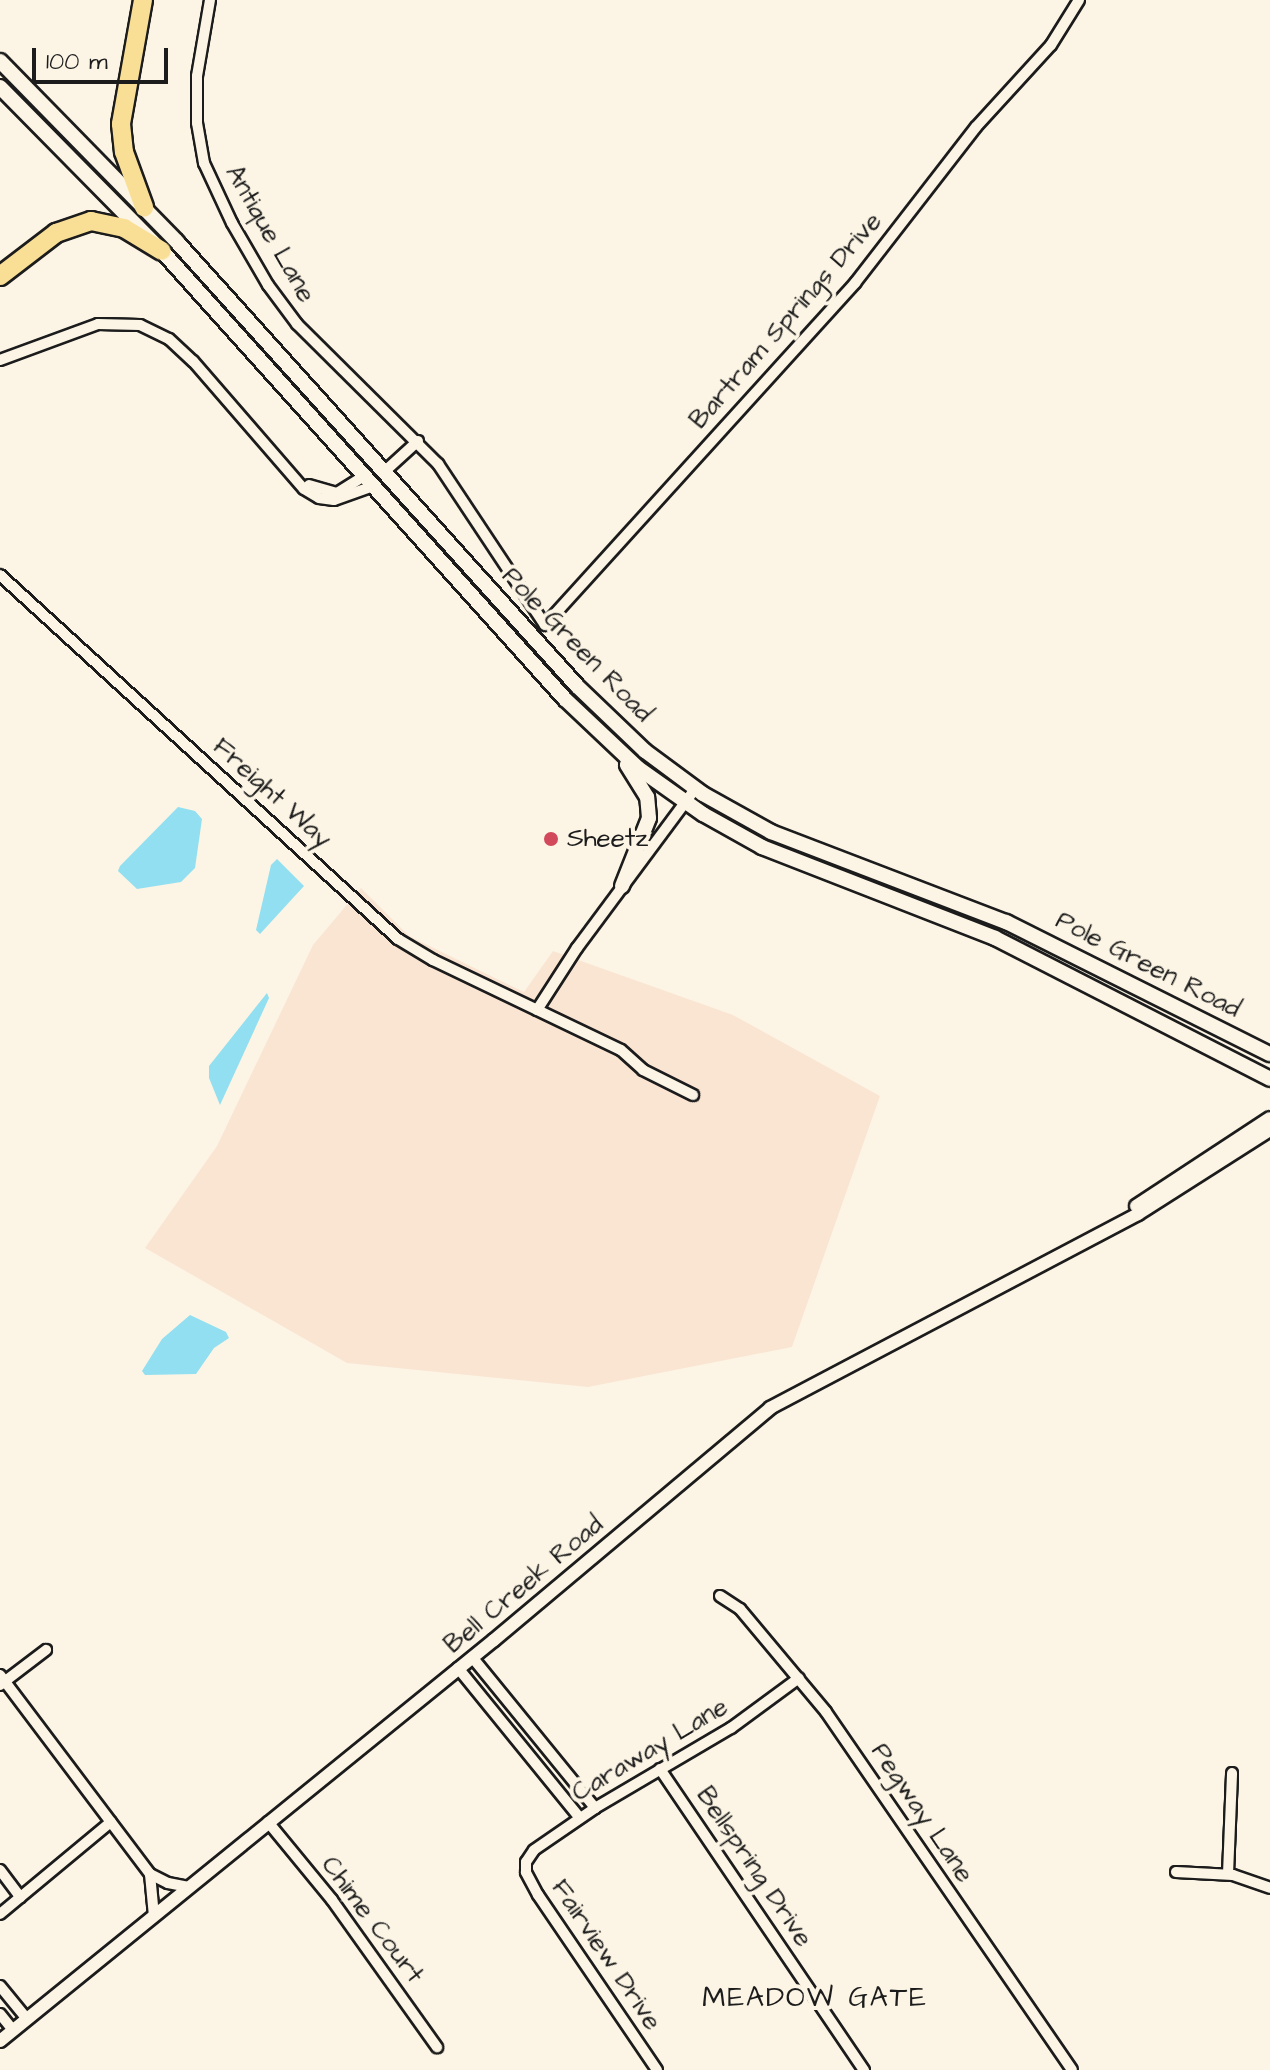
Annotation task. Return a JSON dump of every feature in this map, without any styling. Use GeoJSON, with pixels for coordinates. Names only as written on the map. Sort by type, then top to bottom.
{"type":"FeatureCollection","features":[{"type":"Feature","properties":{"kind":"highway"},"geometry":{"type":"LineString","coordinates":[[143,0],[121,124],[124,152],[144,207]]}},
{"type":"Feature","properties":{"kind":"highway"},"geometry":{"type":"LineString","coordinates":[[0,276],[56,233],[91,221],[124,228],[162,251]]}},
{"type":"Feature","properties":{"kind":"main road","name":"Pole Green Road"},"geometry":{"type":"LineString","coordinates":[[0,61],[144,207],[600,711],[695,789],[749,821],[796,843],[1006,922],[1270,1054]]}},
{"type":"Feature","properties":{"kind":"main road","name":"Pole Green Road"},"geometry":{"type":"LineString","coordinates":[[0,87],[162,251],[565,699],[612,746],[685,803],[778,854],[995,938],[1270,1079]]}},
{"type":"Feature","properties":{"kind":"main road"},"geometry":{"type":"LineString","coordinates":[[364,476],[384,472],[385,485],[416,522],[428,547]]}},
{"type":"Feature","properties":{"kind":"main road"},"geometry":{"type":"LineString","coordinates":[[612,746],[640,783],[649,809],[646,835],[622,886]]}},
{"type":"Feature","properties":{"kind":"street","name":"Antique Lane"},"geometry":{"type":"LineString","coordinates":[[210,0],[196,98],[199,142],[211,180],[257,268],[297,324],[418,441],[451,480],[545,625]]}},
{"type":"Feature","properties":{"kind":"street","name":"Bartram Springs Drive"},"geometry":{"type":"LineString","coordinates":[[545,625],[855,283],[976,127],[1051,45],[1079,0]]}},
{"type":"Feature","properties":{"kind":"street"},"geometry":{"type":"LineString","coordinates":[[0,360],[78,329],[126,323],[153,330],[169,339],[292,470],[313,488],[337,493],[364,476]]}},
{"type":"Feature","properties":{"kind":"street"},"geometry":{"type":"LineString","coordinates":[[384,472],[418,441]]}},
{"type":"Feature","properties":{"kind":"street","name":"Freight Way"},"geometry":{"type":"LineString","coordinates":[[0,575],[398,939],[433,960],[621,1050],[643,1070],[693,1095]]}},
{"type":"Feature","properties":{"kind":"street"},"geometry":{"type":"LineString","coordinates":[[537,1010],[622,886],[695,789]]}},
{"type":"Feature","properties":{"kind":"street","name":"Bell Creek Road"},"geometry":{"type":"LineString","coordinates":[[1115,1223],[1270,1118]]}},
{"type":"Feature","properties":{"kind":"street","name":"Bell Creek Road"},"geometry":{"type":"LineString","coordinates":[[0,2041],[472,1657],[775,1405],[990,1294],[1178,1190],[1270,1130]]}},
{"type":"Feature","properties":{"kind":"street","name":"Pegway Lane"},"geometry":{"type":"LineString","coordinates":[[720,1596],[740,1609],[799,1678],[1072,2070]]}},
{"type":"Feature","properties":{"kind":"street"},"geometry":{"type":"LineString","coordinates":[[46,1650],[2,1680],[150,1874],[168,1883],[189,1887]]}},
{"type":"Feature","properties":{"kind":"street"},"geometry":{"type":"LineString","coordinates":[[472,1657],[595,1808]]}},
{"type":"Feature","properties":{"kind":"street"},"geometry":{"type":"LineString","coordinates":[[458,1668],[580,1818]]}},
{"type":"Feature","properties":{"kind":"street","name":"Caraway Lane"},"geometry":{"type":"LineString","coordinates":[[526,1862],[534,1850],[580,1818],[731,1728],[799,1678]]}},
{"type":"Feature","properties":{"kind":"street","name":"Bellspring Drive"},"geometry":{"type":"LineString","coordinates":[[660,1769],[864,2070]]}},
{"type":"Feature","properties":{"kind":"street"},"geometry":{"type":"LineString","coordinates":[[1228,1874],[1232,1773]]}},
{"type":"Feature","properties":{"kind":"street"},"geometry":{"type":"LineString","coordinates":[[0,1914],[111,1822]]}},
{"type":"Feature","properties":{"kind":"street","name":"Chime Court"},"geometry":{"type":"LineString","coordinates":[[268,1822],[332,1900],[437,2047]]}},
{"type":"Feature","properties":{"kind":"street","name":"Fairview Drive"},"geometry":{"type":"LineString","coordinates":[[526,1862],[526,1872],[538,1895],[657,2070]]}},
{"type":"Feature","properties":{"kind":"street"},"geometry":{"type":"LineString","coordinates":[[0,1870],[20,1897]]}},
{"type":"Feature","properties":{"kind":"street"},"geometry":{"type":"LineString","coordinates":[[1176,1872],[1228,1874],[1270,1888]]}},
{"type":"Feature","properties":{"kind":"street"},"geometry":{"type":"LineString","coordinates":[[150,1874],[154,1916]]}},
{"type":"Feature","properties":{"kind":"street"},"geometry":{"type":"LineString","coordinates":[[0,1986],[27,2019]]}},
{"type":"Feature","properties":{"kind":"street"},"geometry":{"type":"LineString","coordinates":[[0,2014],[13,2030]]}},
{"type":"Feature","properties":{"kind":"shaded area"},"geometry":{"type":"Polygon","coordinates":[[[361,888],[409,936],[524,992],[553,951],[733,1015],[880,1096],[792,1347],[588,1387],[347,1363],[145,1248],[217,1146],[313,945],[361,888]]]}},
{"type":"Feature","properties":{"kind":"water"},"geometry":{"type":"Polygon","coordinates":[[[178,807],[195,811],[202,819],[195,868],[181,882],[137,889],[118,871],[120,866],[178,807]]]}},
{"type":"Feature","properties":{"kind":"water"},"geometry":{"type":"Polygon","coordinates":[[[277,859],[304,886],[260,934],[256,930],[271,865],[277,859]]]}},
{"type":"Feature","properties":{"kind":"water"},"geometry":{"type":"Polygon","coordinates":[[[267,993],[269,998],[220,1105],[209,1078],[209,1066],[267,993]]]}},
{"type":"Feature","properties":{"kind":"water"},"geometry":{"type":"Polygon","coordinates":[[[190,1315],[226,1332],[229,1338],[214,1348],[196,1374],[145,1375],[142,1371],[162,1339],[190,1315]]]}},
{"type":"Feature","properties":{"kind":"place","name":"Sheetz"},"geometry":{"type":"Point","coordinates":[551,839]}},
{"type":"Feature","properties":{"kind":"district","name":"MEADOW GATE"},"geometry":{"type":"Point","coordinates":[815,1998]}}]}
